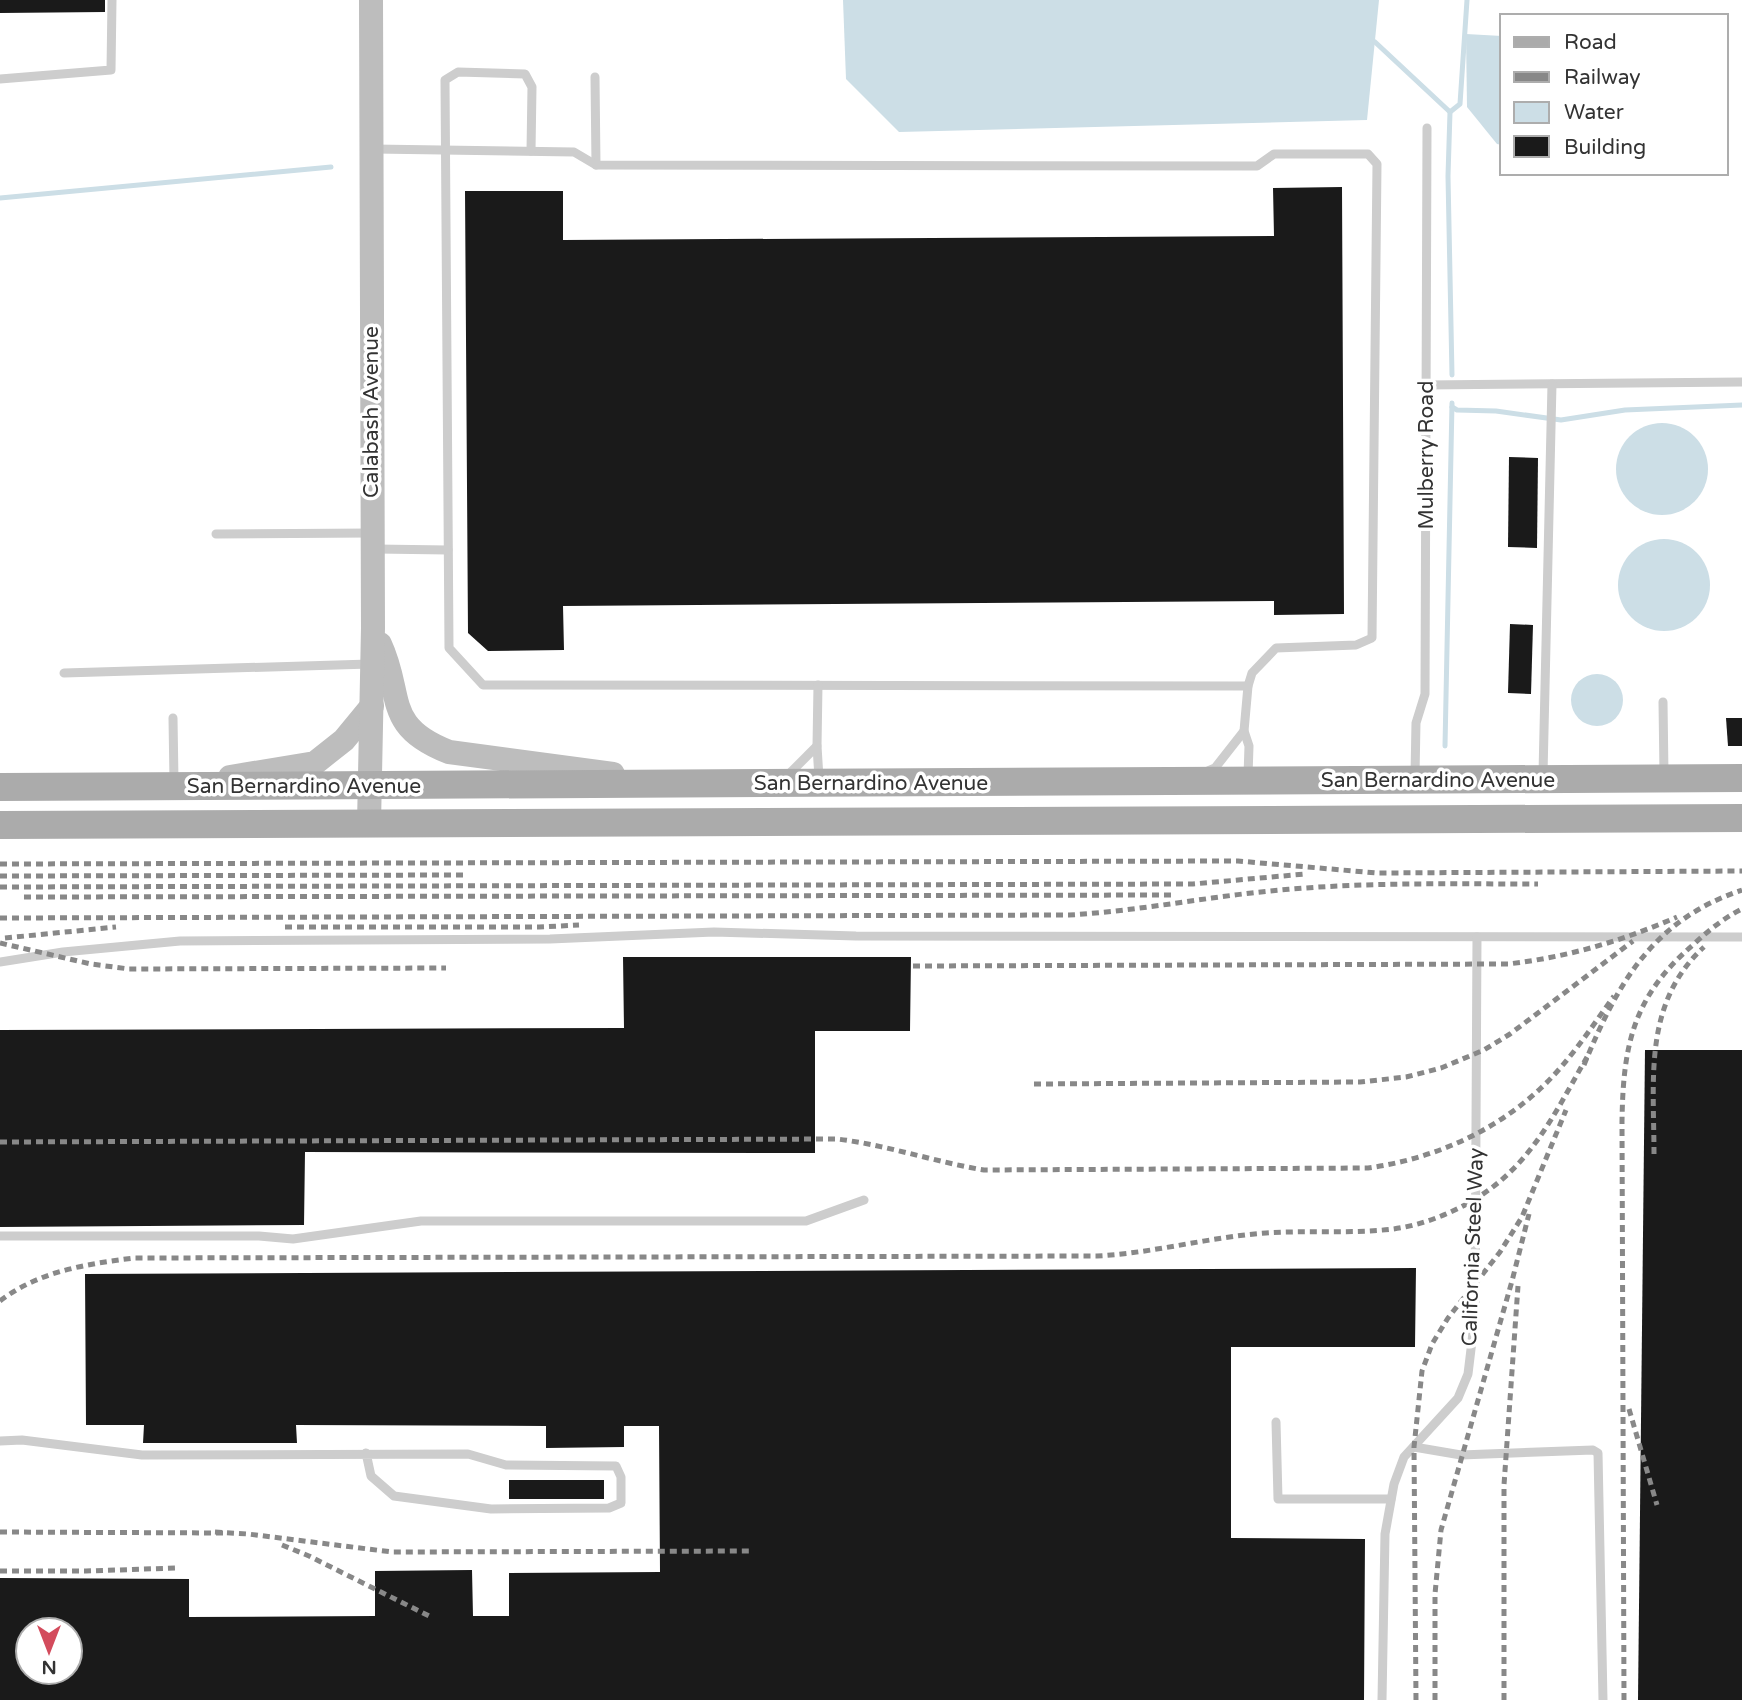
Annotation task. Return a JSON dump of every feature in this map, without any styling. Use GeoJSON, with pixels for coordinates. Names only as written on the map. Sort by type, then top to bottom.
{"type":"FeatureCollection","features":[{"type":"Feature","properties":{"kind":"main road","name":"San Bernardino Avenue"},"geometry":{"type":"LineString","coordinates":[[0,787],[1742,778]]}},
{"type":"Feature","properties":{"kind":"main road"},"geometry":{"type":"LineString","coordinates":[[988,821],[1066,806],[1210,806],[1229,802],[1248,781]]}},
{"type":"Feature","properties":{"kind":"main road"},"geometry":{"type":"LineString","coordinates":[[551,822],[640,809],[785,807],[820,783]]}},
{"type":"Feature","properties":{"kind":"main road","name":"San Bernardino Avenue"},"geometry":{"type":"LineString","coordinates":[[0,825],[1742,818]]}},
{"type":"Feature","properties":{"kind":"street","name":"Calabash Avenue"},"geometry":{"type":"LineString","coordinates":[[369,824],[373,628],[371,0]]}},
{"type":"Feature","properties":{"kind":"street"},"geometry":{"type":"LineString","coordinates":[[373,628],[383,651],[396,705],[408,726],[426,743],[449,752],[687,784]]}},
{"type":"Feature","properties":{"kind":"street"},"geometry":{"type":"LineString","coordinates":[[174,786],[315,762],[344,740],[372,706]]}},
{"type":"Feature","properties":{"kind":"lane"},"geometry":{"type":"LineString","coordinates":[[0,79],[111,70],[112,0]]}},
{"type":"Feature","properties":{"kind":"lane"},"geometry":{"type":"LineString","coordinates":[[531,151],[532,87],[525,74],[458,72],[445,80],[449,648],[483,685],[1248,686]]}},
{"type":"Feature","properties":{"kind":"lane"},"geometry":{"type":"LineString","coordinates":[[595,76],[596,165]]}},
{"type":"Feature","properties":{"kind":"lane","name":"Mulberry Road"},"geometry":{"type":"LineString","coordinates":[[1415,780],[1416,723],[1425,695],[1427,128]]}},
{"type":"Feature","properties":{"kind":"lane"},"geometry":{"type":"LineString","coordinates":[[370,149],[574,152],[596,165],[1257,166],[1274,154],[1368,154],[1377,164],[1371,638],[1356,645],[1276,648],[1252,673],[1248,686],[1244,731],[1249,746],[1248,781]]}},
{"type":"Feature","properties":{"kind":"lane"},"geometry":{"type":"LineString","coordinates":[[1426,385],[1742,382]]}},
{"type":"Feature","properties":{"kind":"lane"},"geometry":{"type":"LineString","coordinates":[[1543,779],[1552,384]]}},
{"type":"Feature","properties":{"kind":"lane"},"geometry":{"type":"LineString","coordinates":[[216,534],[372,541],[448,550]]}},
{"type":"Feature","properties":{"kind":"lane"},"geometry":{"type":"LineString","coordinates":[[64,673],[372,664]]}},
{"type":"Feature","properties":{"kind":"lane"},"geometry":{"type":"LineString","coordinates":[[818,685],[817,746],[820,783]]}},
{"type":"Feature","properties":{"kind":"lane"},"geometry":{"type":"LineString","coordinates":[[1663,702],[1664,779]]}},
{"type":"Feature","properties":{"kind":"lane"},"geometry":{"type":"LineString","coordinates":[[173,718],[174,786]]}},
{"type":"Feature","properties":{"kind":"lane"},"geometry":{"type":"LineString","coordinates":[[1189,781],[1215,768],[1244,731]]}},
{"type":"Feature","properties":{"kind":"lane"},"geometry":{"type":"LineString","coordinates":[[780,784],[817,746]]}},
{"type":"Feature","properties":{"kind":"lane"},"geometry":{"type":"LineString","coordinates":[[0,962],[63,952],[180,941],[550,939],[715,932],[856,936],[1742,937]]}},
{"type":"Feature","properties":{"kind":"lane","name":"California Steel Way"},"geometry":{"type":"LineString","coordinates":[[1382,1700],[1385,1534],[1391,1499],[1404,1457],[1458,1398],[1468,1374],[1475,1316],[1477,937]]}},
{"type":"Feature","properties":{"kind":"lane"},"geometry":{"type":"LineString","coordinates":[[0,1236],[259,1236],[293,1239],[421,1221],[806,1221],[864,1200]]}},
{"type":"Feature","properties":{"kind":"lane"},"geometry":{"type":"LineString","coordinates":[[1276,1422],[1278,1499],[1391,1499]]}},
{"type":"Feature","properties":{"kind":"lane"},"geometry":{"type":"LineString","coordinates":[[0,1441],[22,1440],[142,1455],[366,1453],[468,1454],[506,1465],[616,1466],[621,1477],[621,1503],[609,1508],[491,1509],[394,1496],[371,1476],[366,1453]]}},
{"type":"Feature","properties":{"kind":"lane"},"geometry":{"type":"LineString","coordinates":[[1414,1447],[1461,1455],[1593,1450],[1598,1453],[1602,1700]]}},
{"type":"Feature","properties":{"kind":"water"},"geometry":{"type":"Polygon","coordinates":[[[843,0],[1379,0],[1367,120],[899,132],[846,79],[843,0]]]}},
{"type":"Feature","properties":{"kind":"water"},"geometry":{"type":"Polygon","coordinates":[[[1466,34],[1500,36],[1500,145],[1467,107],[1466,34]]]}},
{"type":"Feature","properties":{"kind":"water"},"geometry":{"type":"Polygon","coordinates":[[[1653,423],[1671,423],[1688,430],[1701,443],[1708,460],[1708,478],[1701,495],[1688,508],[1671,515],[1653,515],[1636,508],[1623,495],[1616,478],[1616,460],[1623,443],[1636,430],[1653,423]]]}},
{"type":"Feature","properties":{"kind":"water"},"geometry":{"type":"Polygon","coordinates":[[[1664,539],[1681,543],[1696,553],[1706,568],[1710,585],[1706,602],[1696,617],[1681,627],[1664,631],[1647,627],[1632,617],[1622,602],[1618,585],[1622,568],[1632,553],[1647,543],[1664,539]]]}},
{"type":"Feature","properties":{"kind":"water"},"geometry":{"type":"Polygon","coordinates":[[[1597,674],[1607,676],[1615,682],[1621,690],[1621,710],[1615,718],[1607,724],[1597,726],[1587,724],[1579,718],[1573,710],[1571,700],[1573,690],[1579,682],[1587,676],[1597,674]]]}},
{"type":"Feature","properties":{"kind":"building"},"geometry":{"type":"Polygon","coordinates":[[[0,0],[105,0],[105,12],[0,13],[0,0]]]}},
{"type":"Feature","properties":{"kind":"building"},"geometry":{"type":"Polygon","coordinates":[[[1342,187],[1344,614],[1274,615],[1274,601],[563,606],[564,650],[488,651],[468,633],[465,191],[563,191],[563,240],[1274,236],[1273,188],[1342,187]]]}},
{"type":"Feature","properties":{"kind":"building"},"geometry":{"type":"Polygon","coordinates":[[[1509,457],[1538,458],[1537,548],[1508,547],[1509,457]]]}},
{"type":"Feature","properties":{"kind":"building"},"geometry":{"type":"Polygon","coordinates":[[[1510,624],[1533,625],[1531,694],[1508,693],[1510,624]]]}},
{"type":"Feature","properties":{"kind":"building"},"geometry":{"type":"Polygon","coordinates":[[[1726,718],[1742,718],[1742,746],[1728,746],[1726,718]]]}},
{"type":"Feature","properties":{"kind":"building"},"geometry":{"type":"Polygon","coordinates":[[[623,957],[911,957],[910,1031],[815,1031],[815,1153],[305,1152],[304,1225],[0,1227],[0,1030],[624,1028],[623,957]]]}},
{"type":"Feature","properties":{"kind":"building"},"geometry":{"type":"Polygon","coordinates":[[[1645,1050],[1742,1050],[1742,1700],[1638,1700],[1645,1050]]]}},
{"type":"Feature","properties":{"kind":"building"},"geometry":{"type":"Polygon","coordinates":[[[1416,1268],[1415,1347],[1231,1347],[1231,1538],[1365,1539],[1364,1700],[0,1700],[0,1578],[189,1579],[189,1617],[375,1616],[375,1571],[472,1570],[473,1616],[509,1616],[509,1573],[660,1572],[659,1426],[624,1426],[624,1447],[546,1448],[546,1426],[296,1425],[297,1443],[143,1443],[144,1425],[86,1425],[85,1274],[1416,1268]]]}},
{"type":"Feature","properties":{"kind":"building"},"geometry":{"type":"Polygon","coordinates":[[[509,1480],[604,1480],[604,1499],[509,1499],[509,1480]]]}},
{"type":"Feature","properties":{"kind":"waterway"},"geometry":{"type":"LineString","coordinates":[[1450,112],[1460,104],[1467,0]]}},
{"type":"Feature","properties":{"kind":"waterway"},"geometry":{"type":"LineString","coordinates":[[1375,42],[1450,112],[1448,176],[1452,375]]}},
{"type":"Feature","properties":{"kind":"waterway"},"geometry":{"type":"LineString","coordinates":[[0,198],[331,167]]}},
{"type":"Feature","properties":{"kind":"waterway"},"geometry":{"type":"LineString","coordinates":[[1445,746],[1452,403]]}},
{"type":"Feature","properties":{"kind":"waterway"},"geometry":{"type":"LineString","coordinates":[[1452,407],[1457,410],[1496,411],[1561,420],[1625,410],[1742,405]]}},
{"type":"Feature","properties":{"kind":"railway"},"geometry":{"type":"LineString","coordinates":[[0,864],[1238,861],[1377,873],[1742,871]]}},
{"type":"Feature","properties":{"kind":"railway"},"geometry":{"type":"LineString","coordinates":[[0,887],[1193,884],[1305,874]]}},
{"type":"Feature","properties":{"kind":"railway"},"geometry":{"type":"LineString","coordinates":[[0,876],[463,875]]}},
{"type":"Feature","properties":{"kind":"railway"},"geometry":{"type":"LineString","coordinates":[[0,918],[1069,915],[1313,887],[1538,884]]}},
{"type":"Feature","properties":{"kind":"railway"},"geometry":{"type":"LineString","coordinates":[[1584,1065],[1625,981],[1642,958],[1685,918],[1742,890]]}},
{"type":"Feature","properties":{"kind":"railway"},"geometry":{"type":"LineString","coordinates":[[24,897],[1176,895]]}},
{"type":"Feature","properties":{"kind":"railway"},"geometry":{"type":"LineString","coordinates":[[1624,1700],[1622,1122],[1625,1069],[1636,1024],[1657,983],[1673,963],[1705,934],[1742,909]]}},
{"type":"Feature","properties":{"kind":"railway"},"geometry":{"type":"LineString","coordinates":[[913,966],[1508,964],[1594,947],[1677,917]]}},
{"type":"Feature","properties":{"kind":"railway"},"geometry":{"type":"LineString","coordinates":[[285,927],[579,925]]}},
{"type":"Feature","properties":{"kind":"railway"},"geometry":{"type":"LineString","coordinates":[[5,938],[116,927]]}},
{"type":"Feature","properties":{"kind":"railway"},"geometry":{"type":"LineString","coordinates":[[1034,1084],[1360,1082],[1406,1077],[1441,1068],[1484,1050],[1510,1034],[1633,941]]}},
{"type":"Feature","properties":{"kind":"railway"},"geometry":{"type":"LineString","coordinates":[[0,943],[91,964],[129,969],[446,968]]}},
{"type":"Feature","properties":{"kind":"railway"},"geometry":{"type":"LineString","coordinates":[[1654,1154],[1654,1070],[1661,1017],[1670,992],[1684,969],[1704,947]]}},
{"type":"Feature","properties":{"kind":"railway"},"geometry":{"type":"LineString","coordinates":[[0,1142],[837,1139],[984,1170],[1368,1168],[1438,1151],[1503,1118],[1551,1078],[1614,996]]}},
{"type":"Feature","properties":{"kind":"railway"},"geometry":{"type":"LineString","coordinates":[[0,1301],[31,1282],[47,1276],[81,1266],[134,1258],[1097,1256],[1266,1233],[1393,1229],[1419,1224],[1451,1212],[1503,1179],[1520,1162],[1549,1123],[1587,1057]]}},
{"type":"Feature","properties":{"kind":"railway"},"geometry":{"type":"LineString","coordinates":[[1416,1700],[1414,1447],[1422,1371],[1432,1344],[1448,1318],[1500,1252],[1522,1217],[1566,1110]]}},
{"type":"Feature","properties":{"kind":"railway"},"geometry":{"type":"LineString","coordinates":[[1435,1700],[1435,1594],[1441,1530],[1529,1214]]}},
{"type":"Feature","properties":{"kind":"railway"},"geometry":{"type":"LineString","coordinates":[[1504,1700],[1504,1485],[1518,1286]]}},
{"type":"Feature","properties":{"kind":"railway"},"geometry":{"type":"LineString","coordinates":[[1629,1409],[1657,1505]]}},
{"type":"Feature","properties":{"kind":"railway"},"geometry":{"type":"LineString","coordinates":[[0,1532],[224,1533]]}},
{"type":"Feature","properties":{"kind":"railway"},"geometry":{"type":"LineString","coordinates":[[215,1532],[392,1552],[751,1551]]}},
{"type":"Feature","properties":{"kind":"railway"},"geometry":{"type":"LineString","coordinates":[[282,1545],[433,1618]]}},
{"type":"Feature","properties":{"kind":"railway"},"geometry":{"type":"LineString","coordinates":[[0,1571],[177,1568]]}}]}
